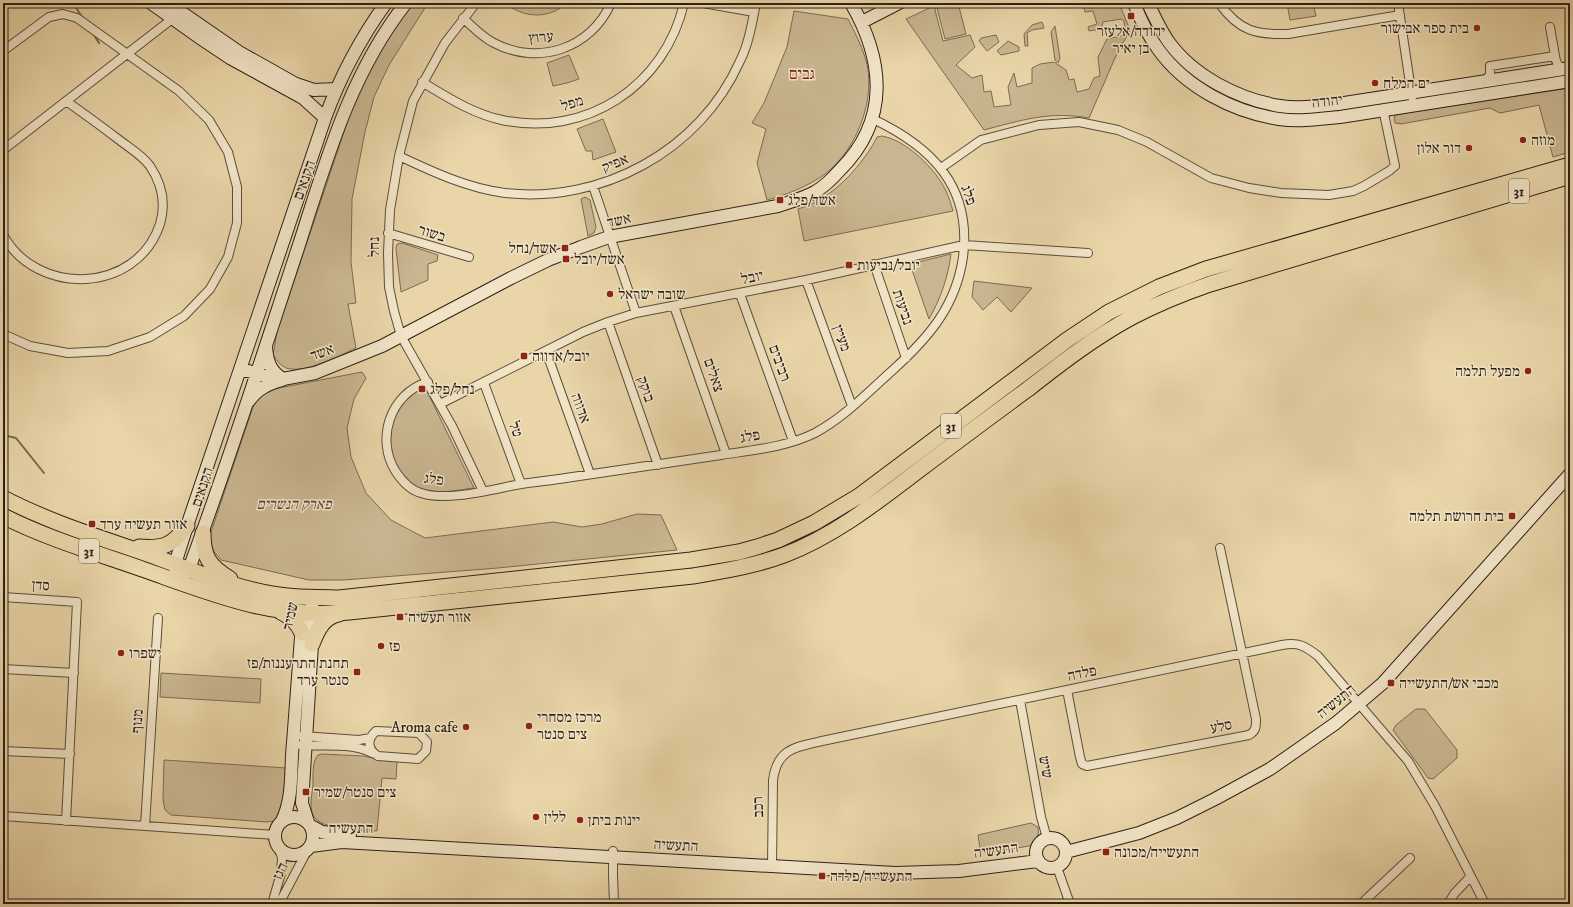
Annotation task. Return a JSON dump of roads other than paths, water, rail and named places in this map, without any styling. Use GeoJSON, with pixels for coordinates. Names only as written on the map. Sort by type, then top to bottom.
{"type":"FeatureCollection","features":[{"type":"Feature","properties":{"kind":"highway","name":"31"},"geometry":{"type":"LineString","coordinates":[[3,498],[52,521],[189,570],[243,587],[287,596],[339,598],[691,560],[739,552],[778,540],[814,523],[859,496],[1067,340],[1109,312],[1143,294],[1206,269],[1570,165]]}},
{"type":"Feature","properties":{"kind":"highway","name":"31"},"geometry":{"type":"LineString","coordinates":[[3,516],[47,536],[177,582],[239,602],[308,614],[349,612],[693,576],[742,568],[784,555],[822,537],[868,508],[1076,353],[1118,326],[1150,308],[1210,284],[1570,176]]}},
{"type":"Feature","properties":{"kind":"highway"},"geometry":{"type":"LineString","coordinates":[[122,546],[156,548],[165,546],[178,538],[187,526]]}},
{"type":"Feature","properties":{"kind":"highway"},"geometry":{"type":"LineString","coordinates":[[203,533],[203,547],[207,560],[219,572],[243,587]]}},
{"type":"Feature","properties":{"kind":"highway"},"geometry":{"type":"LineString","coordinates":[[274,609],[291,617],[298,625],[302,633]]}},
{"type":"Feature","properties":{"kind":"highway"},"geometry":{"type":"LineString","coordinates":[[312,644],[318,628],[332,615],[349,612]]}},
{"type":"Feature","properties":{"kind":"street"},"geometry":{"type":"LineString","coordinates":[[151,3],[230,58],[303,98],[325,118]]}},
{"type":"Feature","properties":{"kind":"street"},"geometry":{"type":"LineString","coordinates":[[168,3],[239,52],[296,84],[314,90],[336,89]]}},
{"type":"Feature","properties":{"kind":"street","name":"הקנאים"},"geometry":{"type":"LineString","coordinates":[[177,582],[175,564],[187,526],[325,118],[336,89],[360,42],[386,3]]}},
{"type":"Feature","properties":{"kind":"street","name":"הקנאים"},"geometry":{"type":"LineString","coordinates":[[177,582],[189,570],[203,533],[346,109],[362,72],[374,50],[406,3]]}},
{"type":"Feature","properties":{"kind":"street","name":"נחל"},"geometry":{"type":"LineString","coordinates":[[476,3],[445,43],[422,82],[413,101],[399,156],[390,210],[388,233],[389,287],[394,311],[402,336],[440,404],[483,491]]}},
{"type":"Feature","properties":{"kind":"street","name":"ערוץ"},"geometry":{"type":"LineString","coordinates":[[463,18],[479,33],[494,43],[511,50],[525,53],[540,53],[559,50],[588,35],[608,11],[611,3]]}},
{"type":"Feature","properties":{"kind":"street","name":"מפל"},"geometry":{"type":"LineString","coordinates":[[422,82],[460,105],[483,115],[501,120],[541,124],[568,121],[616,100],[638,84],[664,53],[676,32],[684,3]]}},
{"type":"Feature","properties":{"kind":"street"},"geometry":{"type":"LineString","coordinates":[[703,3],[754,12]]}},
{"type":"Feature","properties":{"kind":"street","name":"אפיק"},"geometry":{"type":"LineString","coordinates":[[399,156],[438,175],[461,183],[506,193],[536,194],[568,191],[593,186],[633,171],[671,148],[690,132],[719,98],[740,62],[748,42],[756,3]]}},
{"type":"Feature","properties":{"kind":"street","name":"אשד"},"geometry":{"type":"LineString","coordinates":[[241,368],[256,374],[283,379],[315,373],[382,346],[536,266],[581,247],[610,237],[778,206],[810,194],[828,182],[850,160],[865,138],[873,119],[877,94],[876,64],[871,45],[862,22],[851,3]]}},
{"type":"Feature","properties":{"kind":"street"},"geometry":{"type":"LineString","coordinates":[[862,22],[899,3]]}},
{"type":"Feature","properties":{"kind":"street","name":"יהודה"},"geometry":{"type":"LineString","coordinates":[[1134,3],[1151,38],[1158,49],[1175,68],[1209,94],[1234,106],[1265,116],[1294,120],[1340,117],[1383,109],[1413,106],[1570,81]]}},
{"type":"Feature","properties":{"kind":"street","name":"יהודה"},"geometry":{"type":"LineString","coordinates":[[1148,3],[1162,31],[1184,59],[1216,83],[1244,96],[1281,106],[1309,107],[1338,104],[1567,68]]}},
{"type":"Feature","properties":{"kind":"street"},"geometry":{"type":"LineString","coordinates":[[1220,3],[1234,20],[1247,29],[1259,34],[1270,35],[1288,34],[1400,15]]}},
{"type":"Feature","properties":{"kind":"street"},"geometry":{"type":"LineString","coordinates":[[1398,3],[1413,106]]}},
{"type":"Feature","properties":{"kind":"street"},"geometry":{"type":"LineString","coordinates":[[3,51],[49,17],[63,14],[72,16],[82,21],[179,91],[209,120],[228,152],[237,187],[237,223],[228,257],[210,289],[184,316],[150,337],[108,350],[68,353],[30,346],[3,334]]}},
{"type":"Feature","properties":{"kind":"street"},"geometry":{"type":"LineString","coordinates":[[3,159],[3,150],[172,19]]}},
{"type":"Feature","properties":{"kind":"street"},"geometry":{"type":"LineString","coordinates":[[1550,27],[1556,62],[1559,66],[1567,68]]}},
{"type":"Feature","properties":{"kind":"street"},"geometry":{"type":"LineString","coordinates":[[1484,81],[1490,75],[1490,66],[1555,56]]}},
{"type":"Feature","properties":{"kind":"street"},"geometry":{"type":"LineString","coordinates":[[3,235],[7,243],[25,260],[46,273],[71,279],[97,278],[124,269],[137,260],[148,248],[157,233],[162,217],[163,199],[159,182],[149,165],[132,150],[66,100]]}},
{"type":"Feature","properties":{"kind":"street"},"geometry":{"type":"LineString","coordinates":[[941,168],[981,140],[1039,125],[1079,122],[1118,130],[1147,142],[1212,178],[1249,188],[1281,193],[1329,195],[1364,186],[1390,171],[1395,166],[1383,109]]}},
{"type":"Feature","properties":{"kind":"street","name":"פלג"},"geometry":{"type":"LineString","coordinates":[[428,382],[419,384],[398,402],[392,411],[387,428],[386,443],[388,456],[401,480],[413,490],[423,494],[441,496],[483,491],[521,484],[658,465],[793,441],[815,433],[852,406],[926,338],[945,311],[961,268],[964,245],[962,214],[957,199],[941,168],[928,153],[915,143],[888,126],[873,119]]}},
{"type":"Feature","properties":{"kind":"street"},"geometry":{"type":"LineString","coordinates":[[593,186],[636,313]]}},
{"type":"Feature","properties":{"kind":"street","name":"בשור"},"geometry":{"type":"LineString","coordinates":[[388,233],[469,258]]}},
{"type":"Feature","properties":{"kind":"street","name":"יובל"},"geometry":{"type":"LineString","coordinates":[[440,404],[583,332],[636,313],[740,294],[964,245],[1088,253]]}},
{"type":"Feature","properties":{"kind":"street","name":"נביעות"},"geometry":{"type":"LineString","coordinates":[[874,264],[906,358]]}},
{"type":"Feature","properties":{"kind":"street","name":"מעיין"},"geometry":{"type":"LineString","coordinates":[[806,280],[852,406]]}},
{"type":"Feature","properties":{"kind":"street","name":"רביבים"},"geometry":{"type":"LineString","coordinates":[[740,294],[793,441]]}},
{"type":"Feature","properties":{"kind":"street","name":"צאלים"},"geometry":{"type":"LineString","coordinates":[[674,306],[726,454]]}},
{"type":"Feature","properties":{"kind":"street","name":"בוקק"},"geometry":{"type":"LineString","coordinates":[[608,322],[658,465]]}},
{"type":"Feature","properties":{"kind":"street"},"geometry":{"type":"LineString","coordinates":[[266,346],[271,368],[277,376],[283,379]]}},
{"type":"Feature","properties":{"kind":"street","name":"אדווה"},"geometry":{"type":"LineString","coordinates":[[546,351],[590,474]]}},
{"type":"Feature","properties":{"kind":"street"},"geometry":{"type":"LineString","coordinates":[[245,407],[256,392],[262,387],[283,379]]}},
{"type":"Feature","properties":{"kind":"street","name":"טל"},"geometry":{"type":"LineString","coordinates":[[484,383],[521,484]]}},
{"type":"Feature","properties":{"kind":"street","name":"התעשיה"},"geometry":{"type":"LineString","coordinates":[[1066,852],[1139,833],[1177,818],[1216,799],[1270,769],[1336,723],[1383,683],[1570,473]]}},
{"type":"Feature","properties":{"kind":"street","name":"סלע"},"geometry":{"type":"LineString","coordinates":[[1066,690],[1080,757],[1082,764],[1086,766],[1249,735],[1254,732],[1256,727],[1256,719],[1220,548]]}},
{"type":"Feature","properties":{"kind":"street","name":"שמיר"},"geometry":{"type":"LineString","coordinates":[[282,821],[288,808],[290,793],[302,633],[308,614],[311,596]]}},
{"type":"Feature","properties":{"kind":"street","name":"סדן"},"geometry":{"type":"LineString","coordinates":[[3,597],[78,602],[74,673]]}},
{"type":"Feature","properties":{"kind":"street","name":"שמיר"},"geometry":{"type":"LineString","coordinates":[[308,614],[312,644],[302,803],[309,824]]}},
{"type":"Feature","properties":{"kind":"street","name":"מנוף"},"geometry":{"type":"LineString","coordinates":[[145,826],[158,618]]}},
{"type":"Feature","properties":{"kind":"street","name":"פלדה"},"geometry":{"type":"LineString","coordinates":[[787,751],[822,741],[1289,644],[1305,646],[1318,656],[1360,703],[1392,741],[1423,784],[1484,904]]}},
{"type":"Feature","properties":{"kind":"street"},"geometry":{"type":"LineString","coordinates":[[3,669],[74,673],[66,821]]}},
{"type":"Feature","properties":{"kind":"street","name":"שיש"},"geometry":{"type":"LineString","coordinates":[[1020,700],[1041,817],[1047,838]]}},
{"type":"Feature","properties":{"kind":"street"},"geometry":{"type":"LineString","coordinates":[[293,740],[364,748],[372,753],[378,756],[418,759],[426,751],[427,742],[419,733],[376,731],[370,738],[369,743],[372,753]]}},
{"type":"Feature","properties":{"kind":"street"},"geometry":{"type":"LineString","coordinates":[[306,741],[359,740],[370,738]]}},
{"type":"Feature","properties":{"kind":"street"},"geometry":{"type":"LineString","coordinates":[[3,751],[70,754]]}},
{"type":"Feature","properties":{"kind":"street","name":"רכב"},"geometry":{"type":"LineString","coordinates":[[773,864],[772,780],[774,768],[779,759],[787,751]]}},
{"type":"Feature","properties":{"kind":"street"},"geometry":{"type":"LineString","coordinates":[[3,816],[275,835]]}},
{"type":"Feature","properties":{"kind":"street"},"geometry":{"type":"LineString","coordinates":[[292,817],[299,818],[309,824],[314,835],[309,848],[300,855],[293,856],[285,854],[279,849],[275,841],[275,835],[278,826],[282,821],[292,817]]}},
{"type":"Feature","properties":{"kind":"street","name":"התעשיה"},"geometry":{"type":"LineString","coordinates":[[309,824],[322,832],[342,835],[888,873],[959,871],[1037,857]]}},
{"type":"Feature","properties":{"kind":"street"},"geometry":{"type":"LineString","coordinates":[[1047,838],[1054,838],[1061,842],[1066,852],[1065,860],[1057,867],[1046,867],[1037,857],[1039,844],[1047,838]]}},
{"type":"Feature","properties":{"kind":"street","name":"התעשיה"},"geometry":{"type":"LineString","coordinates":[[309,848],[342,842],[613,854]]}},
{"type":"Feature","properties":{"kind":"street","name":"הגז"},"geometry":{"type":"LineString","coordinates":[[280,904],[309,848]]}},
{"type":"Feature","properties":{"kind":"street","name":"הגז"},"geometry":{"type":"LineString","coordinates":[[272,904],[281,873],[282,858],[279,849]]}},
{"type":"Feature","properties":{"kind":"street"},"geometry":{"type":"LineString","coordinates":[[613,854],[614,904]]}},
{"type":"Feature","properties":{"kind":"street"},"geometry":{"type":"LineString","coordinates":[[1361,904],[1410,858]]}},
{"type":"Feature","properties":{"kind":"street"},"geometry":{"type":"LineString","coordinates":[[1057,867],[1070,904]]}},
{"type":"Feature","properties":{"kind":"street"},"geometry":{"type":"LineString","coordinates":[[1448,904],[1454,894],[1470,877]]}},
{"type":"Feature","properties":{"kind":"waterway"},"geometry":{"type":"LineString","coordinates":[[73,3],[82,17]]}},
{"type":"Feature","properties":{"kind":"waterway"},"geometry":{"type":"LineString","coordinates":[[92,32],[99,43]]}},
{"type":"Feature","properties":{"kind":"waterway"},"geometry":{"type":"LineString","coordinates":[[3,435],[16,438],[44,473]]}},
{"type":"Feature","properties":{"kind":"place","name":"יהודה/אלעזר בן יאיר"},"geometry":{"type":"Point","coordinates":[1131,16]}},
{"type":"Feature","properties":{"kind":"place","name":"בית ספר אבישור"},"geometry":{"type":"Point","coordinates":[1477,28]}},
{"type":"Feature","properties":{"kind":"place","name":"ים המלח"},"geometry":{"type":"Point","coordinates":[1375,83]}},
{"type":"Feature","properties":{"kind":"place","name":"מוזה"},"geometry":{"type":"Point","coordinates":[1523,140]}},
{"type":"Feature","properties":{"kind":"place","name":"דור אלון"},"geometry":{"type":"Point","coordinates":[1469,148]}},
{"type":"Feature","properties":{"kind":"place","name":"אשד/פלג"},"geometry":{"type":"Point","coordinates":[780,200]}},
{"type":"Feature","properties":{"kind":"place","name":"אשד/נחל"},"geometry":{"type":"Point","coordinates":[565,248]}},
{"type":"Feature","properties":{"kind":"place","name":"אשד/יובל"},"geometry":{"type":"Point","coordinates":[566,259]}},
{"type":"Feature","properties":{"kind":"place","name":"יובל/נביעות"},"geometry":{"type":"Point","coordinates":[849,265]}},
{"type":"Feature","properties":{"kind":"place","name":"שובה ישראל"},"geometry":{"type":"Point","coordinates":[610,294]}},
{"type":"Feature","properties":{"kind":"place","name":"יובל/אדווה"},"geometry":{"type":"Point","coordinates":[524,356]}},
{"type":"Feature","properties":{"kind":"place","name":"מפעל תלמה"},"geometry":{"type":"Point","coordinates":[1528,371]}},
{"type":"Feature","properties":{"kind":"place","name":"נחל/פלג"},"geometry":{"type":"Point","coordinates":[422,389]}},
{"type":"Feature","properties":{"kind":"place","name":"בית חרושת תלמה"},"geometry":{"type":"Point","coordinates":[1512,516]}},
{"type":"Feature","properties":{"kind":"place","name":"אזור תעשיה ערד"},"geometry":{"type":"Point","coordinates":[92,524]}},
{"type":"Feature","properties":{"kind":"place","name":"אזור תעשיה"},"geometry":{"type":"Point","coordinates":[400,617]}},
{"type":"Feature","properties":{"kind":"place","name":"פז"},"geometry":{"type":"Point","coordinates":[381,646]}},
{"type":"Feature","properties":{"kind":"place","name":"ישפרו"},"geometry":{"type":"Point","coordinates":[121,653]}},
{"type":"Feature","properties":{"kind":"place","name":"תחנת התרעננות/פז סנטר ערד"},"geometry":{"type":"Point","coordinates":[357,672]}},
{"type":"Feature","properties":{"kind":"place","name":"מכבי אש/התעשייה"},"geometry":{"type":"Point","coordinates":[1391,683]}},
{"type":"Feature","properties":{"kind":"place","name":"מרכז מסחרי צים סנטר"},"geometry":{"type":"Point","coordinates":[529,726]}},
{"type":"Feature","properties":{"kind":"place","name":"Aroma cafe"},"geometry":{"type":"Point","coordinates":[466,727]}},
{"type":"Feature","properties":{"kind":"place","name":"צים סנטר/שמיר"},"geometry":{"type":"Point","coordinates":[306,792]}},
{"type":"Feature","properties":{"kind":"place","name":"ללין"},"geometry":{"type":"Point","coordinates":[536,817]}},
{"type":"Feature","properties":{"kind":"place","name":"יינות ביתן"},"geometry":{"type":"Point","coordinates":[580,820]}},
{"type":"Feature","properties":{"kind":"place","name":"התעשייה/מכונה"},"geometry":{"type":"Point","coordinates":[1106,852]}},
{"type":"Feature","properties":{"kind":"place","name":"התעשייה/פלדה"},"geometry":{"type":"Point","coordinates":[822,876]}},
{"type":"Feature","properties":{"kind":"district","name":"גבים"},"geometry":{"type":"Point","coordinates":[802,73]}},
{"type":"Feature","properties":{"kind":"park label","name":"פארק הנשרים"},"geometry":{"type":"Point","coordinates":[294,504]}}]}
